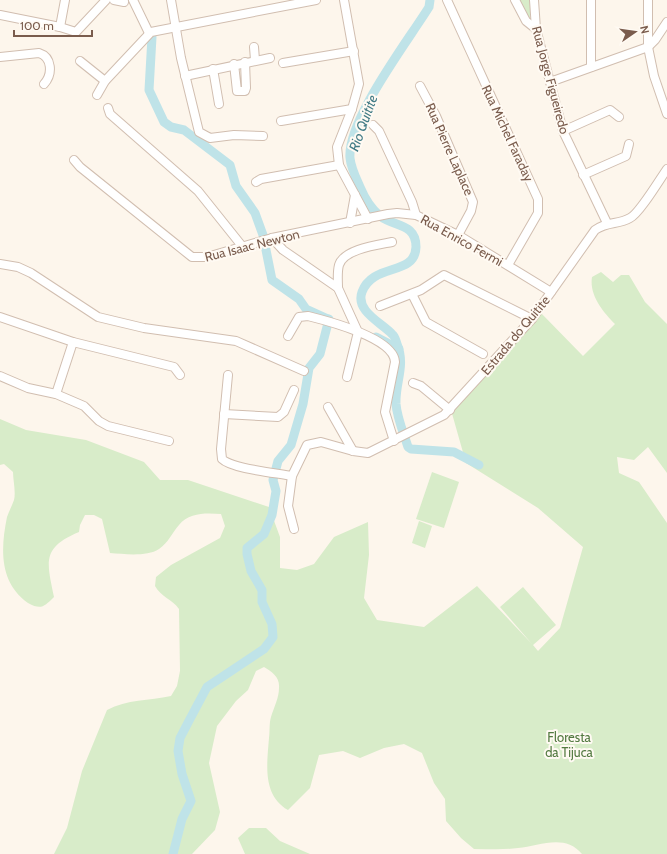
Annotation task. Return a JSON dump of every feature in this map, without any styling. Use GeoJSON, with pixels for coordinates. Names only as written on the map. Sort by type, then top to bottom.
{"type":"FeatureCollection","features":[{"type":"Feature","properties":{"kind":"street"},"geometry":{"type":"LineString","coordinates":[[60,27],[65,0]]}},
{"type":"Feature","properties":{"kind":"street"},"geometry":{"type":"LineString","coordinates":[[0,15],[60,27],[76,32],[106,0]]}},
{"type":"Feature","properties":{"kind":"street"},"geometry":{"type":"LineString","coordinates":[[114,0],[124,2]]}},
{"type":"Feature","properties":{"kind":"street"},"geometry":{"type":"LineString","coordinates":[[133,0],[149,33]]}},
{"type":"Feature","properties":{"kind":"street"},"geometry":{"type":"LineString","coordinates":[[171,0],[198,130],[210,138],[234,135],[263,136]]}},
{"type":"Feature","properties":{"kind":"street"},"geometry":{"type":"LineString","coordinates":[[97,95],[105,81],[149,33],[176,26],[316,0]]}},
{"type":"Feature","properties":{"kind":"street"},"geometry":{"type":"LineString","coordinates":[[344,0],[359,84],[352,109],[337,147],[340,165],[355,195],[370,219]]}},
{"type":"Feature","properties":{"kind":"street","name":"Rua Michel Faraday"},"geometry":{"type":"LineString","coordinates":[[447,0],[538,199],[538,213],[508,265]]}},
{"type":"Feature","properties":{"kind":"street"},"geometry":{"type":"LineString","coordinates":[[514,0],[526,21],[536,28]]}},
{"type":"Feature","properties":{"kind":"street","name":"Rua Jorge Figueiredo"},"geometry":{"type":"LineString","coordinates":[[534,0],[536,28],[563,131],[607,223]]}},
{"type":"Feature","properties":{"kind":"street"},"geometry":{"type":"LineString","coordinates":[[591,0],[591,67]]}},
{"type":"Feature","properties":{"kind":"street"},"geometry":{"type":"LineString","coordinates":[[648,0],[648,47],[654,76],[667,114]]}},
{"type":"Feature","properties":{"kind":"street"},"geometry":{"type":"LineString","coordinates":[[550,82],[648,47],[656,40],[667,22]]}},
{"type":"Feature","properties":{"kind":"street"},"geometry":{"type":"LineString","coordinates":[[254,47],[255,60]]}},
{"type":"Feature","properties":{"kind":"street"},"geometry":{"type":"LineString","coordinates":[[283,63],[354,51]]}},
{"type":"Feature","properties":{"kind":"street"},"geometry":{"type":"LineString","coordinates":[[0,57],[41,53],[48,61],[50,67],[47,80],[44,84]]}},
{"type":"Feature","properties":{"kind":"street"},"geometry":{"type":"LineString","coordinates":[[186,76],[234,64],[270,58]]}},
{"type":"Feature","properties":{"kind":"street"},"geometry":{"type":"LineString","coordinates":[[80,60],[105,81]]}},
{"type":"Feature","properties":{"kind":"street"},"geometry":{"type":"LineString","coordinates":[[234,64],[237,89],[238,92],[240,92],[245,91],[246,88],[245,62]]}},
{"type":"Feature","properties":{"kind":"street"},"geometry":{"type":"LineString","coordinates":[[213,69],[219,104]]}},
{"type":"Feature","properties":{"kind":"street","name":"Rua Pierre Laplace"},"geometry":{"type":"LineString","coordinates":[[420,86],[436,116],[473,202],[471,211],[458,234]]}},
{"type":"Feature","properties":{"kind":"street"},"geometry":{"type":"LineString","coordinates":[[108,108],[110,114],[198,191],[242,246]]}},
{"type":"Feature","properties":{"kind":"street"},"geometry":{"type":"LineString","coordinates":[[281,121],[352,109]]}},
{"type":"Feature","properties":{"kind":"street"},"geometry":{"type":"LineString","coordinates":[[563,131],[610,110],[619,117]]}},
{"type":"Feature","properties":{"kind":"street","name":"Rua Enrico Fermi"},"geometry":{"type":"LineString","coordinates":[[374,125],[379,131],[412,202],[416,215],[458,234],[551,292]]}},
{"type":"Feature","properties":{"kind":"street"},"geometry":{"type":"LineString","coordinates":[[583,175],[626,156],[628,144]]}},
{"type":"Feature","properties":{"kind":"street","name":"Rua Isaac Newton"},"geometry":{"type":"LineString","coordinates":[[74,160],[80,167],[135,213],[192,257],[207,257],[271,238],[370,219],[388,214],[397,213],[416,215]]}},
{"type":"Feature","properties":{"kind":"street"},"geometry":{"type":"LineString","coordinates":[[256,182],[261,179],[340,165]]}},
{"type":"Feature","properties":{"kind":"street","name":"Estrada do Quitite"},"geometry":{"type":"LineString","coordinates":[[294,529],[288,506],[292,476],[307,445],[321,442],[353,451],[368,453],[441,417],[450,410],[532,319],[595,230],[607,223],[625,220],[634,216],[667,169]]}},
{"type":"Feature","properties":{"kind":"street"},"geometry":{"type":"LineString","coordinates":[[350,223],[355,195]]}},
{"type":"Feature","properties":{"kind":"street"},"geometry":{"type":"LineString","coordinates":[[271,238],[283,250],[338,288]]}},
{"type":"Feature","properties":{"kind":"street"},"geometry":{"type":"LineString","coordinates":[[347,377],[356,328],[338,288],[338,266],[342,259],[348,254],[392,242]]}},
{"type":"Feature","properties":{"kind":"street"},"geometry":{"type":"LineString","coordinates":[[0,264],[18,267],[31,273],[98,317],[144,328],[236,341],[304,371]]}},
{"type":"Feature","properties":{"kind":"street"},"geometry":{"type":"LineString","coordinates":[[380,306],[412,294],[441,276],[447,275],[532,319]]}},
{"type":"Feature","properties":{"kind":"street"},"geometry":{"type":"LineString","coordinates":[[412,294],[422,318],[426,322],[483,354]]}},
{"type":"Feature","properties":{"kind":"street"},"geometry":{"type":"LineString","coordinates":[[288,336],[299,318],[302,316],[356,328],[388,348],[395,359],[385,412],[394,441]]}},
{"type":"Feature","properties":{"kind":"street"},"geometry":{"type":"LineString","coordinates":[[0,317],[73,342],[174,367],[180,375]]}},
{"type":"Feature","properties":{"kind":"street"},"geometry":{"type":"LineString","coordinates":[[56,394],[73,342]]}},
{"type":"Feature","properties":{"kind":"street"},"geometry":{"type":"LineString","coordinates":[[228,375],[224,414],[222,459],[228,463],[292,476]]}},
{"type":"Feature","properties":{"kind":"street"},"geometry":{"type":"LineString","coordinates":[[0,376],[28,388],[56,394],[84,406],[99,421],[108,426],[169,441]]}},
{"type":"Feature","properties":{"kind":"street"},"geometry":{"type":"LineString","coordinates":[[413,383],[421,386],[450,410]]}},
{"type":"Feature","properties":{"kind":"street"},"geometry":{"type":"LineString","coordinates":[[224,414],[278,417],[284,412],[294,390]]}},
{"type":"Feature","properties":{"kind":"street"},"geometry":{"type":"LineString","coordinates":[[328,407],[353,451]]}},
{"type":"Feature","properties":{"kind":"green space"},"geometry":{"type":"Polygon","coordinates":[[[516,0],[531,0],[530,18],[525,17],[516,0]]]}},
{"type":"Feature","properties":{"kind":"green space","name":"Floresta da Tijuca"},"geometry":{"type":"Polygon","coordinates":[[[601,272],[613,282],[621,275],[629,275],[645,302],[667,324],[667,473],[648,447],[634,460],[617,457],[619,473],[639,482],[667,523],[667,854],[582,854],[568,844],[560,842],[543,843],[513,849],[474,849],[461,838],[446,821],[445,799],[434,783],[422,753],[404,744],[384,748],[360,758],[343,751],[319,755],[310,788],[288,810],[280,804],[274,796],[268,778],[267,758],[270,722],[279,692],[279,684],[275,675],[264,667],[256,671],[248,690],[236,701],[217,726],[209,763],[220,812],[215,830],[192,854],[54,854],[67,828],[82,771],[107,710],[130,702],[171,696],[177,686],[180,671],[179,609],[157,590],[155,586],[156,577],[171,565],[220,538],[225,526],[221,514],[198,514],[183,521],[165,544],[154,552],[142,554],[110,553],[102,519],[94,515],[85,515],[80,525],[79,532],[58,544],[50,557],[49,565],[54,597],[45,605],[39,607],[32,605],[19,595],[12,586],[4,565],[3,542],[7,517],[14,500],[15,493],[13,472],[4,464],[0,465],[0,419],[26,430],[86,440],[144,462],[160,480],[188,480],[269,507],[280,537],[280,568],[297,570],[314,564],[334,537],[368,522],[369,555],[364,598],[377,620],[424,627],[477,586],[532,644],[500,607],[523,587],[556,625],[533,645],[538,651],[560,628],[583,547],[538,508],[466,463],[451,410],[521,335],[533,325],[541,313],[583,356],[615,324],[598,303],[593,290],[592,277],[601,272]]]}},
{"type":"Feature","properties":{"kind":"green space"},"geometry":{"type":"Polygon","coordinates":[[[432,472],[459,482],[444,528],[416,519],[432,472]]]}},
{"type":"Feature","properties":{"kind":"green space"},"geometry":{"type":"Polygon","coordinates":[[[419,521],[432,526],[425,548],[412,543],[419,521]]]}},
{"type":"Feature","properties":{"kind":"green space"},"geometry":{"type":"Polygon","coordinates":[[[249,828],[266,828],[280,841],[310,854],[245,854],[238,838],[249,828]]]}},
{"type":"Feature","properties":{"kind":"waterway","name":"Rio Quitite"},"geometry":{"type":"LineString","coordinates":[[430,0],[429,7],[380,81],[368,102],[358,123],[352,142],[350,158],[351,165],[355,177],[368,203],[380,216],[408,230],[415,239],[416,247],[414,256],[409,262],[401,267],[384,272],[367,283],[362,292],[361,299],[362,305],[366,311],[395,337],[400,352],[396,404],[399,420],[408,447],[411,449],[454,452],[479,465]]}},
{"type":"Feature","properties":{"kind":"waterway"},"geometry":{"type":"LineString","coordinates":[[152,37],[149,90],[164,122],[171,127],[184,130],[230,165],[236,186],[255,213],[263,235],[272,280],[299,299],[306,309],[328,319]]}},
{"type":"Feature","properties":{"kind":"waterway"},"geometry":{"type":"LineString","coordinates":[[173,854],[182,819],[191,801],[182,774],[178,751],[180,738],[207,687],[264,649],[273,637],[272,624],[262,602],[262,590],[251,571],[247,548],[264,534],[272,515],[276,491],[273,480],[278,461],[291,445],[303,404],[309,368],[320,354],[329,319]]}},
{"type":"Feature","properties":{"kind":"waterway"},"geometry":{"type":"LineString","coordinates":[[376,337],[399,349]]}}]}
